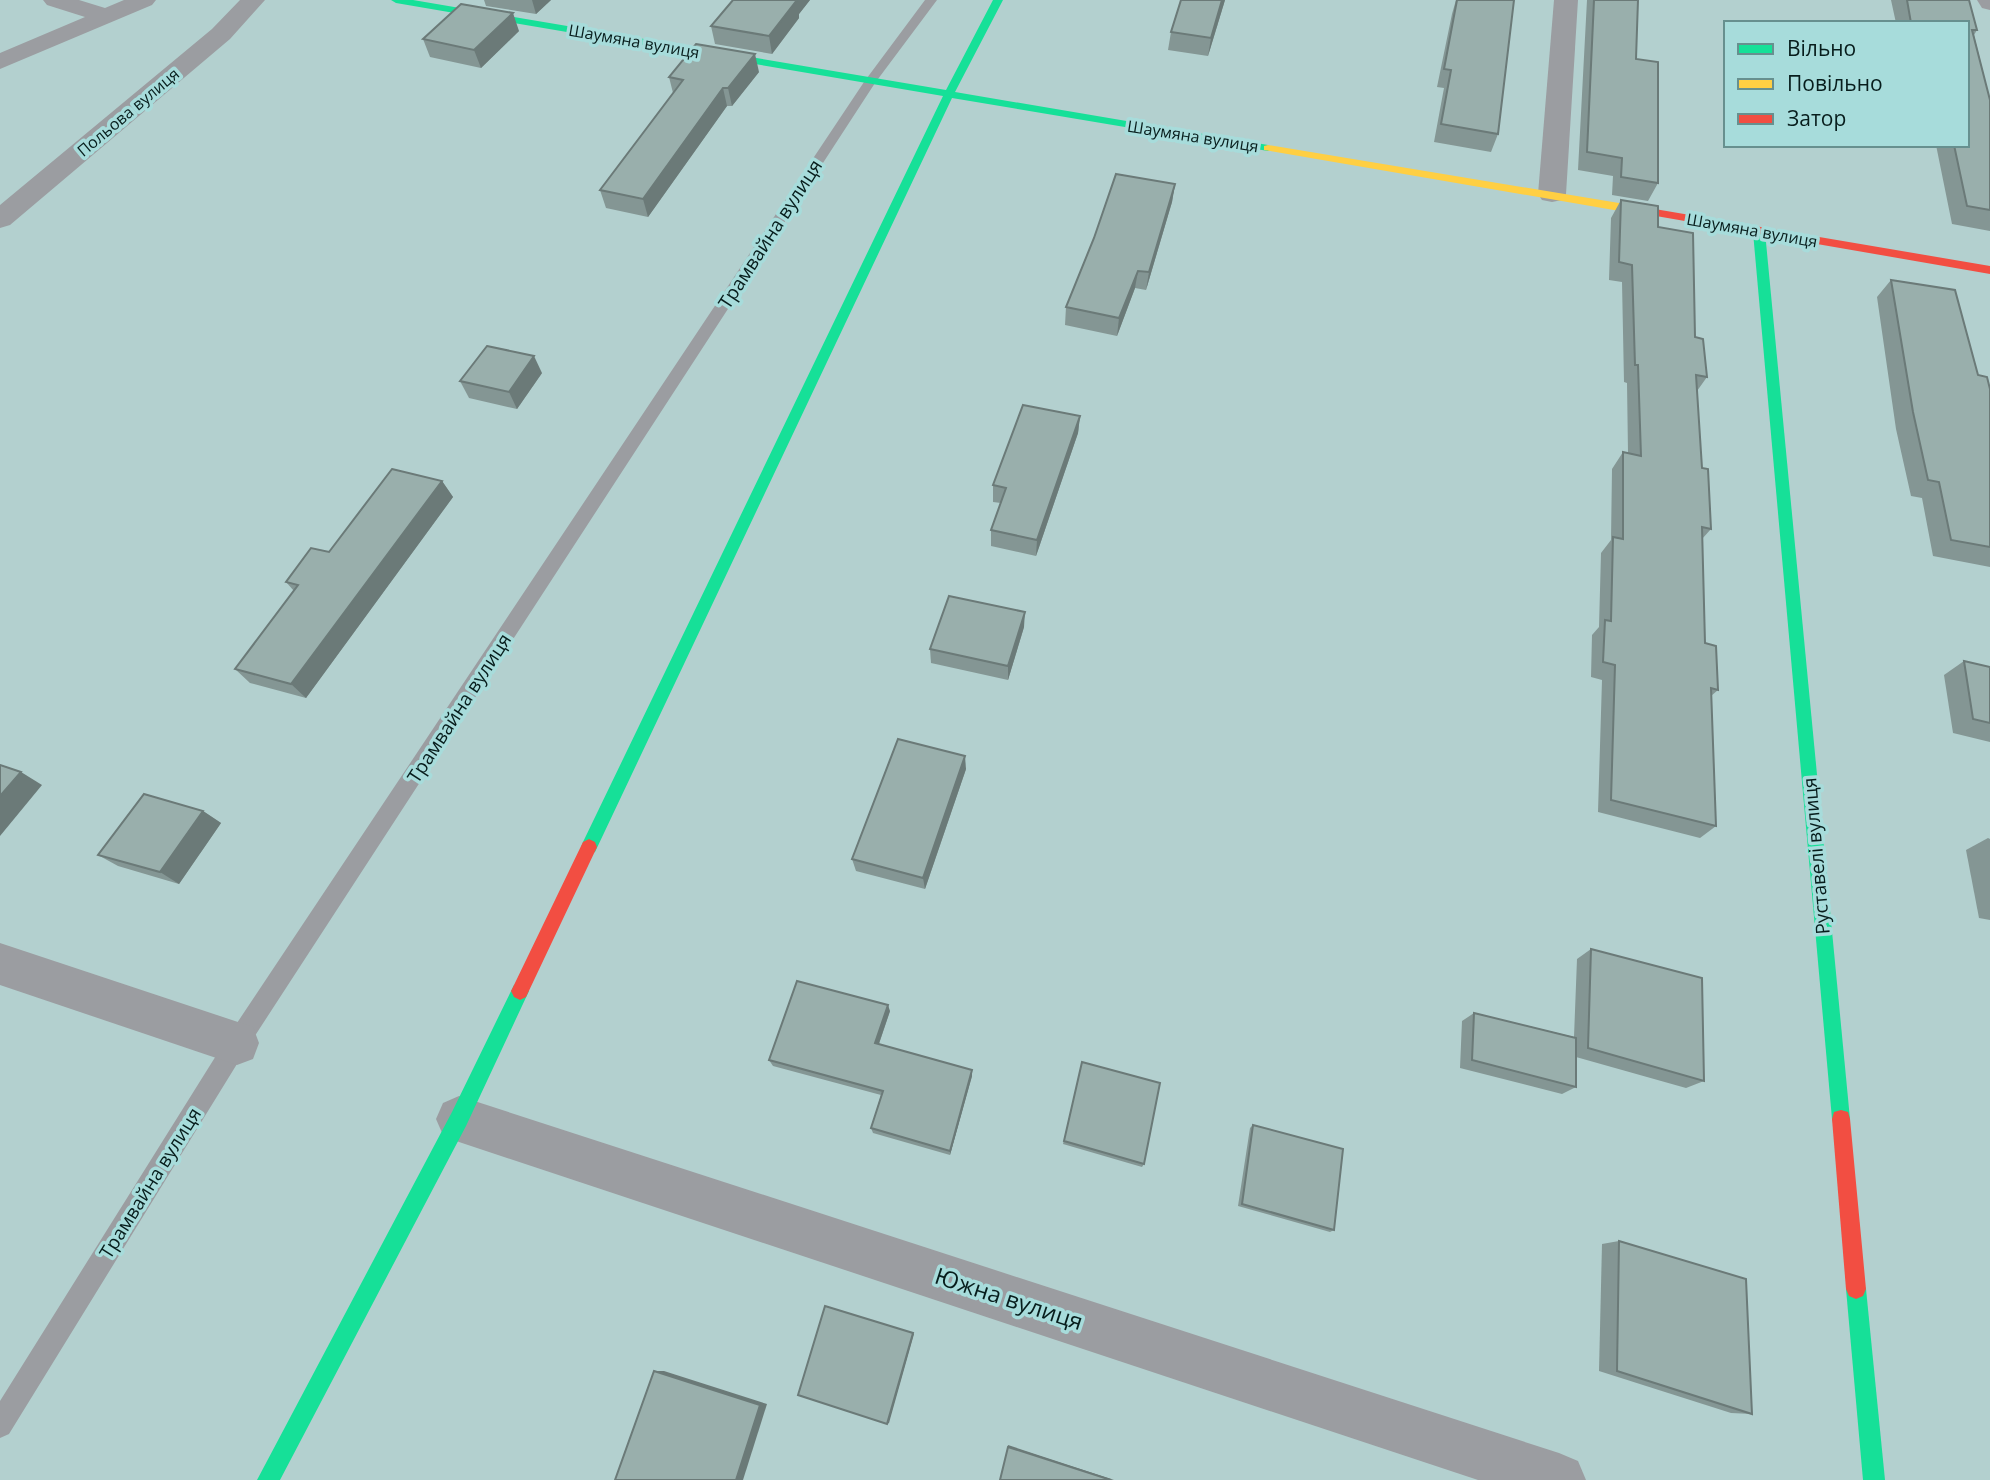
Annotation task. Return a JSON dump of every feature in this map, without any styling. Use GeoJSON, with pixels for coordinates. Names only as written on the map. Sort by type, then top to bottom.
{"type":"FeatureCollection","features":[{"type":"Feature","properties":{"kind":"street"},"geometry":{"type":"LineString","coordinates":[[55,0],[106,16]]}},
{"type":"Feature","properties":{"kind":"street"},"geometry":{"type":"LineString","coordinates":[[0,62],[144,0]]}},
{"type":"Feature","properties":{"kind":"street","name":"Польова вулиця"},"geometry":{"type":"LineString","coordinates":[[0,219],[221,34],[253,0]]}},
{"type":"Feature","properties":{"kind":"street","name":"Шаумяна вулиця"},"geometry":{"type":"LineString","coordinates":[[396,0],[948,96],[1552,194],[1990,270]]}},
{"type":"Feature","properties":{"kind":"street"},"geometry":{"type":"LineString","coordinates":[[268,1480],[459,1119],[948,96],[998,0]]}},
{"type":"Feature","properties":{"kind":"street"},"geometry":{"type":"LineString","coordinates":[[1552,194],[1566,0]]}},
{"type":"Feature","properties":{"kind":"street","name":"Руставелі вулиця"},"geometry":{"type":"LineString","coordinates":[[1759,232],[1874,1480]]}},
{"type":"Feature","properties":{"kind":"street"},"geometry":{"type":"LineString","coordinates":[[0,964],[237,1043]]}},
{"type":"Feature","properties":{"kind":"street","name":"Южна вулиця"},"geometry":{"type":"LineString","coordinates":[[459,1119],[1559,1480]]}},
{"type":"Feature","properties":{"kind":"lane","name":"Трамвайна вулиця"},"geometry":{"type":"LineString","coordinates":[[0,1424],[237,1043],[870,82],[932,0]]}},
{"type":"Feature","properties":{"kind":"building"},"geometry":{"type":"Polygon","coordinates":[[[733,0],[797,0],[769,36],[711,26],[733,0]]]}},
{"type":"Feature","properties":{"kind":"building"},"geometry":{"type":"Polygon","coordinates":[[[1181,0],[1222,0],[1211,38],[1171,32],[1181,0]]]}},
{"type":"Feature","properties":{"kind":"building"},"geometry":{"type":"Polygon","coordinates":[[[1457,0],[1514,0],[1498,134],[1441,124],[1451,70],[1444,69],[1457,0]]]}},
{"type":"Feature","properties":{"kind":"building"},"geometry":{"type":"Polygon","coordinates":[[[1594,0],[1638,0],[1636,59],[1658,62],[1658,183],[1621,177],[1622,158],[1587,152],[1594,0]]]}},
{"type":"Feature","properties":{"kind":"building"},"geometry":{"type":"Polygon","coordinates":[[[1907,0],[1969,0],[1977,30],[1972,30],[1990,100],[1990,210],[1967,206],[1954,147],[1969,147],[1969,21],[1911,21],[1907,0]]]}},
{"type":"Feature","properties":{"kind":"building"},"geometry":{"type":"Polygon","coordinates":[[[461,4],[513,13],[474,50],[423,39],[461,4]]]}},
{"type":"Feature","properties":{"kind":"building"},"geometry":{"type":"Polygon","coordinates":[[[696,44],[755,54],[728,88],[723,88],[643,199],[600,190],[683,80],[669,77],[696,44]]]}},
{"type":"Feature","properties":{"kind":"building"},"geometry":{"type":"Polygon","coordinates":[[[1116,174],[1175,184],[1149,272],[1138,271],[1119,318],[1066,307],[1116,174]]]}},
{"type":"Feature","properties":{"kind":"building"},"geometry":{"type":"Polygon","coordinates":[[[1621,200],[1658,206],[1658,227],[1693,233],[1695,337],[1703,339],[1707,377],[1696,375],[1702,468],[1708,469],[1711,529],[1702,527],[1705,643],[1716,646],[1718,690],[1711,688],[1716,826],[1611,800],[1615,665],[1603,662],[1605,620],[1611,621],[1613,537],[1623,539],[1623,452],[1641,456],[1632,265],[1619,262],[1621,200]]]}},
{"type":"Feature","properties":{"kind":"building"},"geometry":{"type":"Polygon","coordinates":[[[1891,280],[1955,290],[1978,375],[1987,377],[1990,389],[1990,547],[1951,540],[1939,482],[1928,480],[1913,412],[1891,280]]]}},
{"type":"Feature","properties":{"kind":"building"},"geometry":{"type":"Polygon","coordinates":[[[487,346],[534,356],[509,392],[460,381],[487,346]]]}},
{"type":"Feature","properties":{"kind":"building"},"geometry":{"type":"Polygon","coordinates":[[[1023,405],[1080,416],[1037,540],[991,530],[1006,488],[993,485],[1023,405]]]}},
{"type":"Feature","properties":{"kind":"building"},"geometry":{"type":"Polygon","coordinates":[[[392,469],[442,481],[291,684],[235,669],[298,585],[286,582],[311,548],[329,552],[392,469]]]}},
{"type":"Feature","properties":{"kind":"building"},"geometry":{"type":"Polygon","coordinates":[[[949,596],[1025,612],[1008,666],[930,649],[949,596]]]}},
{"type":"Feature","properties":{"kind":"building"},"geometry":{"type":"Polygon","coordinates":[[[1964,661],[1990,667],[1990,723],[1973,719],[1964,661]]]}},
{"type":"Feature","properties":{"kind":"building"},"geometry":{"type":"Polygon","coordinates":[[[898,739],[965,756],[923,878],[852,859],[898,739]]]}},
{"type":"Feature","properties":{"kind":"building"},"geometry":{"type":"Polygon","coordinates":[[[0,765],[21,772],[0,796],[0,765]]]}},
{"type":"Feature","properties":{"kind":"building"},"geometry":{"type":"Polygon","coordinates":[[[144,794],[203,811],[160,872],[98,855],[144,794]]]}},
{"type":"Feature","properties":{"kind":"building"},"geometry":{"type":"Polygon","coordinates":[[[1591,949],[1702,978],[1704,1081],[1588,1048],[1591,949]]]}},
{"type":"Feature","properties":{"kind":"building"},"geometry":{"type":"Polygon","coordinates":[[[797,981],[888,1005],[875,1043],[972,1070],[950,1151],[871,1128],[883,1091],[769,1060],[797,981]]]}},
{"type":"Feature","properties":{"kind":"building"},"geometry":{"type":"Polygon","coordinates":[[[1474,1013],[1576,1038],[1576,1087],[1472,1060],[1474,1013]]]}},
{"type":"Feature","properties":{"kind":"building"},"geometry":{"type":"Polygon","coordinates":[[[1082,1062],[1160,1083],[1144,1164],[1064,1141],[1082,1062]]]}},
{"type":"Feature","properties":{"kind":"building"},"geometry":{"type":"Polygon","coordinates":[[[1253,1125],[1343,1149],[1334,1230],[1242,1204],[1253,1125]]]}},
{"type":"Feature","properties":{"kind":"building"},"geometry":{"type":"Polygon","coordinates":[[[1619,1241],[1746,1279],[1752,1414],[1617,1371],[1619,1241]]]}},
{"type":"Feature","properties":{"kind":"building"},"geometry":{"type":"Polygon","coordinates":[[[825,1306],[913,1333],[887,1424],[798,1395],[825,1306]]]}},
{"type":"Feature","properties":{"kind":"building"},"geometry":{"type":"Polygon","coordinates":[[[654,1371],[760,1405],[736,1480],[615,1480],[654,1371]]]}},
{"type":"Feature","properties":{"kind":"building"},"geometry":{"type":"Polygon","coordinates":[[[1008,1447],[1111,1480],[1000,1480],[1008,1447]]]}},
{"type":"Feature","properties":{"kind":"traffic: fast"},"geometry":{"type":"LineString","coordinates":[[396,0],[1268,148]]}},
{"type":"Feature","properties":{"kind":"traffic: fast"},"geometry":{"type":"LineString","coordinates":[[589,847],[948,96],[998,0]]}},
{"type":"Feature","properties":{"kind":"traffic: fast"},"geometry":{"type":"LineString","coordinates":[[1759,232],[1841,1119]]}},
{"type":"Feature","properties":{"kind":"traffic: fast"},"geometry":{"type":"LineString","coordinates":[[268,1480],[459,1119],[520,991]]}},
{"type":"Feature","properties":{"kind":"traffic: fast"},"geometry":{"type":"LineString","coordinates":[[1856,1289],[1874,1480]]}},
{"type":"Feature","properties":{"kind":"traffic: slow"},"geometry":{"type":"LineString","coordinates":[[1268,148],[1637,210]]}},
{"type":"Feature","properties":{"kind":"traffic: jam"},"geometry":{"type":"LineString","coordinates":[[1637,210],[1990,270]]}},
{"type":"Feature","properties":{"kind":"traffic: jam"},"geometry":{"type":"LineString","coordinates":[[520,991],[589,847]]}},
{"type":"Feature","properties":{"kind":"traffic: jam"},"geometry":{"type":"LineString","coordinates":[[1841,1119],[1856,1289]]}}]}
